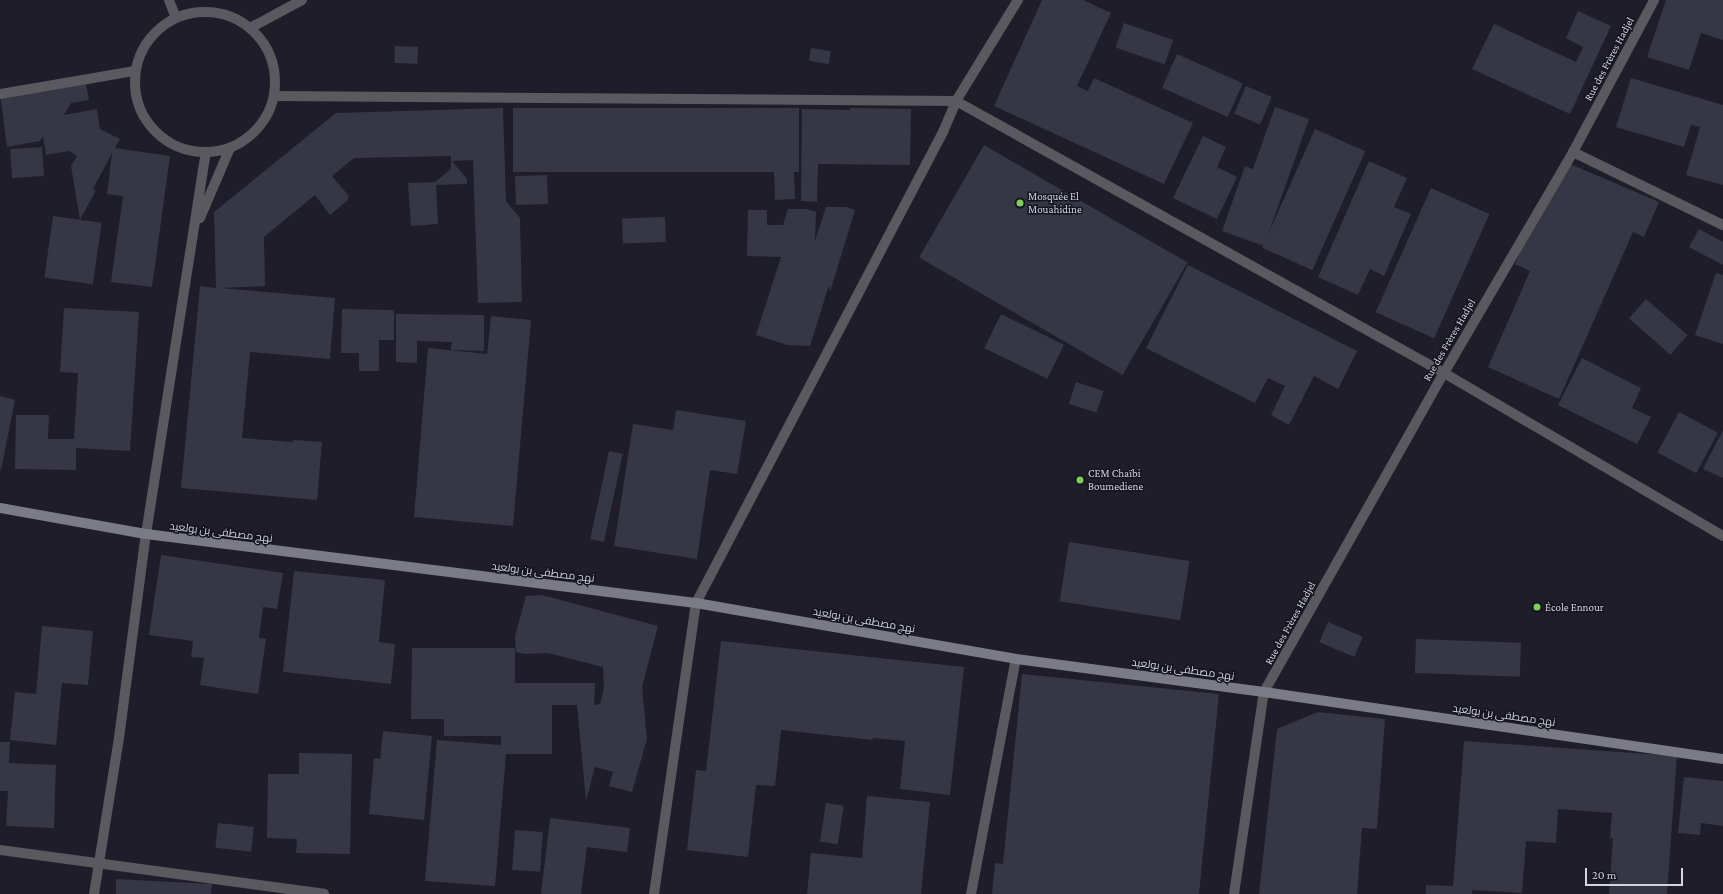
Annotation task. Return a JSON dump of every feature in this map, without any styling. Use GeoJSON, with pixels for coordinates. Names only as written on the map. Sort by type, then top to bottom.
{"type":"FeatureCollection","features":[{"type":"Feature","properties":{"kind":"main road","name":"نهج مصطفى بن بولعيد"},"geometry":{"type":"LineString","coordinates":[[0,508],[146,534],[696,603],[1016,659],[1264,692],[1723,759]]}},
{"type":"Feature","properties":{"kind":"street"},"geometry":{"type":"LineString","coordinates":[[169,0],[176,18]]}},
{"type":"Feature","properties":{"kind":"street"},"geometry":{"type":"LineString","coordinates":[[250,28],[302,0]]}},
{"type":"Feature","properties":{"kind":"street"},"geometry":{"type":"LineString","coordinates":[[654,894],[696,603],[943,132],[956,101],[1018,0]]}},
{"type":"Feature","properties":{"kind":"street","name":"Rue des Frères Hadjel"},"geometry":{"type":"LineString","coordinates":[[1264,692],[1444,373],[1573,152],[1654,0]]}},
{"type":"Feature","properties":{"kind":"street"},"geometry":{"type":"LineString","coordinates":[[204,12],[229,16],[250,28],[267,48],[274,71],[274,96],[267,116],[251,135],[230,148],[206,152],[183,149],[161,138],[145,119],[135,96],[135,71],[141,52],[155,32],[176,18],[204,12]]}},
{"type":"Feature","properties":{"kind":"street"},"geometry":{"type":"LineString","coordinates":[[0,94],[135,71]]}},
{"type":"Feature","properties":{"kind":"street"},"geometry":{"type":"LineString","coordinates":[[274,96],[956,101],[1444,373],[1723,536]]}},
{"type":"Feature","properties":{"kind":"street"},"geometry":{"type":"LineString","coordinates":[[193,233],[230,148]]}},
{"type":"Feature","properties":{"kind":"street"},"geometry":{"type":"LineString","coordinates":[[94,894],[119,738],[146,534],[206,152]]}},
{"type":"Feature","properties":{"kind":"street"},"geometry":{"type":"LineString","coordinates":[[1573,152],[1723,225]]}},
{"type":"Feature","properties":{"kind":"street"},"geometry":{"type":"LineString","coordinates":[[971,894],[1016,659]]}},
{"type":"Feature","properties":{"kind":"street"},"geometry":{"type":"LineString","coordinates":[[1234,894],[1264,692]]}},
{"type":"Feature","properties":{"kind":"street"},"geometry":{"type":"LineString","coordinates":[[0,850],[324,894]]}},
{"type":"Feature","properties":{"kind":"building"},"geometry":{"type":"Polygon","coordinates":[[[1042,0],[1083,0],[1111,13],[1077,86],[1088,91],[1094,78],[1193,123],[1164,184],[994,106],[1042,0]]]}},
{"type":"Feature","properties":{"kind":"building"},"geometry":{"type":"Polygon","coordinates":[[[1666,0],[1723,0],[1723,40],[1701,33],[1689,70],[1647,57],[1666,0]]]}},
{"type":"Feature","properties":{"kind":"building"},"geometry":{"type":"Polygon","coordinates":[[[1578,11],[1611,26],[1570,114],[1472,69],[1494,24],[1576,62],[1583,47],[1566,38],[1578,11]]]}},
{"type":"Feature","properties":{"kind":"building"},"geometry":{"type":"Polygon","coordinates":[[[1124,23],[1173,40],[1165,65],[1116,48],[1124,23]]]}},
{"type":"Feature","properties":{"kind":"building"},"geometry":{"type":"Polygon","coordinates":[[[395,46],[418,47],[417,64],[394,63],[395,46]]]}},
{"type":"Feature","properties":{"kind":"building"},"geometry":{"type":"Polygon","coordinates":[[[811,48],[831,51],[829,64],[809,61],[811,48]]]}},
{"type":"Feature","properties":{"kind":"building"},"geometry":{"type":"Polygon","coordinates":[[[1177,54],[1243,83],[1228,117],[1162,88],[1177,54]]]}},
{"type":"Feature","properties":{"kind":"building"},"geometry":{"type":"Polygon","coordinates":[[[1631,78],[1723,105],[1723,185],[1686,175],[1700,127],[1691,125],[1684,147],[1616,127],[1631,78]]]}},
{"type":"Feature","properties":{"kind":"building"},"geometry":{"type":"Polygon","coordinates":[[[85,80],[89,100],[71,103],[64,115],[97,109],[100,129],[120,139],[115,148],[170,156],[152,287],[111,282],[123,196],[107,194],[112,153],[93,189],[96,190],[80,220],[71,166],[77,156],[69,151],[46,155],[43,136],[40,141],[7,147],[0,94],[85,80]]]}},
{"type":"Feature","properties":{"kind":"building"},"geometry":{"type":"Polygon","coordinates":[[[1246,86],[1272,97],[1260,125],[1234,114],[1246,86]]]}},
{"type":"Feature","properties":{"kind":"building"},"geometry":{"type":"Polygon","coordinates":[[[1275,107],[1309,119],[1264,246],[1222,231],[1245,166],[1253,169],[1275,107]]]}},
{"type":"Feature","properties":{"kind":"building"},"geometry":{"type":"Polygon","coordinates":[[[503,108],[506,201],[520,218],[522,302],[478,303],[473,160],[452,161],[467,179],[467,184],[436,185],[438,224],[411,226],[408,183],[435,182],[451,169],[451,156],[354,158],[332,176],[348,195],[348,200],[330,215],[315,195],[264,237],[265,286],[221,288],[335,298],[330,359],[250,352],[242,438],[293,442],[293,440],[322,442],[317,500],[181,488],[200,286],[216,288],[214,212],[336,113],[503,108]]]}},
{"type":"Feature","properties":{"kind":"building"},"geometry":{"type":"Polygon","coordinates":[[[513,108],[799,108],[799,172],[794,172],[795,199],[775,200],[774,172],[513,172],[513,108]]]}},
{"type":"Feature","properties":{"kind":"building"},"geometry":{"type":"Polygon","coordinates":[[[850,108],[911,109],[910,165],[818,164],[817,202],[801,201],[802,109],[850,110],[850,108]]]}},
{"type":"Feature","properties":{"kind":"building"},"geometry":{"type":"Polygon","coordinates":[[[1315,129],[1365,151],[1312,270],[1262,248],[1315,129]]]}},
{"type":"Feature","properties":{"kind":"building"},"geometry":{"type":"Polygon","coordinates":[[[1203,136],[1226,147],[1217,167],[1237,177],[1217,219],[1173,198],[1203,136]]]}},
{"type":"Feature","properties":{"kind":"building","name":"Mosquée El Mouahidine"},"geometry":{"type":"Polygon","coordinates":[[[984,145],[1188,262],[1123,375],[919,258],[984,145]]]}},
{"type":"Feature","properties":{"kind":"building"},"geometry":{"type":"Polygon","coordinates":[[[42,147],[44,176],[12,178],[10,149],[42,147]]]}},
{"type":"Feature","properties":{"kind":"building"},"geometry":{"type":"Polygon","coordinates":[[[1369,161],[1407,178],[1394,207],[1411,214],[1384,276],[1370,269],[1358,295],[1318,277],[1369,161]]]}},
{"type":"Feature","properties":{"kind":"building"},"geometry":{"type":"Polygon","coordinates":[[[1568,163],[1659,202],[1644,237],[1633,232],[1559,399],[1488,367],[1530,271],[1515,264],[1547,190],[1568,163]]]}},
{"type":"Feature","properties":{"kind":"building"},"geometry":{"type":"Polygon","coordinates":[[[547,175],[548,204],[516,205],[515,176],[547,175]]]}},
{"type":"Feature","properties":{"kind":"building"},"geometry":{"type":"Polygon","coordinates":[[[1431,188],[1489,214],[1434,338],[1376,312],[1431,188]]]}},
{"type":"Feature","properties":{"kind":"building"},"geometry":{"type":"Polygon","coordinates":[[[826,207],[846,207],[855,210],[830,292],[829,285],[810,346],[787,345],[756,335],[781,257],[747,256],[748,210],[767,210],[767,225],[783,225],[788,209],[807,209],[816,212],[815,241],[826,207]]]}},
{"type":"Feature","properties":{"kind":"building"},"geometry":{"type":"Polygon","coordinates":[[[53,216],[102,223],[93,284],[44,277],[53,216]]]}},
{"type":"Feature","properties":{"kind":"building"},"geometry":{"type":"Polygon","coordinates":[[[665,217],[666,242],[623,243],[622,219],[665,217]]]}},
{"type":"Feature","properties":{"kind":"building"},"geometry":{"type":"Polygon","coordinates":[[[1699,229],[1723,242],[1723,265],[1689,247],[1699,229]]]}},
{"type":"Feature","properties":{"kind":"building"},"geometry":{"type":"Polygon","coordinates":[[[1188,265],[1357,351],[1338,389],[1314,376],[1289,425],[1271,415],[1285,386],[1268,378],[1255,403],[1146,348],[1188,265]]]}},
{"type":"Feature","properties":{"kind":"building"},"geometry":{"type":"Polygon","coordinates":[[[1716,273],[1723,275],[1723,344],[1695,335],[1716,273]]]}},
{"type":"Feature","properties":{"kind":"building"},"geometry":{"type":"Polygon","coordinates":[[[1646,299],[1688,335],[1670,355],[1629,319],[1646,299]]]}},
{"type":"Feature","properties":{"kind":"building"},"geometry":{"type":"Polygon","coordinates":[[[64,308],[139,312],[130,451],[76,448],[76,470],[15,469],[16,415],[49,415],[48,439],[74,439],[78,373],[60,372],[64,308]]]}},
{"type":"Feature","properties":{"kind":"building"},"geometry":{"type":"Polygon","coordinates":[[[342,309],[394,310],[394,340],[379,340],[379,371],[359,371],[359,353],[341,353],[342,309]]]}},
{"type":"Feature","properties":{"kind":"building"},"geometry":{"type":"Polygon","coordinates":[[[396,314],[484,315],[484,351],[451,350],[452,342],[417,341],[417,363],[396,362],[396,314]]]}},
{"type":"Feature","properties":{"kind":"building"},"geometry":{"type":"Polygon","coordinates":[[[1001,314],[1064,345],[1047,379],[984,348],[1001,314]]]}},
{"type":"Feature","properties":{"kind":"building"},"geometry":{"type":"Polygon","coordinates":[[[491,316],[531,320],[513,526],[414,517],[428,348],[487,354],[491,316]]]}},
{"type":"Feature","properties":{"kind":"building"},"geometry":{"type":"Polygon","coordinates":[[[1582,358],[1641,388],[1632,408],[1651,417],[1637,444],[1558,405],[1582,358]]]}},
{"type":"Feature","properties":{"kind":"building"},"geometry":{"type":"Polygon","coordinates":[[[1076,382],[1104,391],[1096,413],[1069,404],[1076,382]]]}},
{"type":"Feature","properties":{"kind":"building"},"geometry":{"type":"Polygon","coordinates":[[[0,396],[15,400],[1,470],[0,469],[0,396]]]}},
{"type":"Feature","properties":{"kind":"building"},"geometry":{"type":"Polygon","coordinates":[[[676,410],[746,421],[737,474],[710,470],[697,559],[614,546],[633,424],[673,430],[676,410]]]}},
{"type":"Feature","properties":{"kind":"building"},"geometry":{"type":"Polygon","coordinates":[[[1679,412],[1718,433],[1696,473],[1657,453],[1679,412]]]}},
{"type":"Feature","properties":{"kind":"building"},"geometry":{"type":"Polygon","coordinates":[[[1723,430],[1723,478],[1703,469],[1723,430]]]}},
{"type":"Feature","properties":{"kind":"building"},"geometry":{"type":"Polygon","coordinates":[[[609,451],[623,454],[604,542],[590,539],[609,451]]]}},
{"type":"Feature","properties":{"kind":"building"},"geometry":{"type":"Polygon","coordinates":[[[1069,542],[1189,561],[1180,620],[1060,601],[1069,542]]]}},
{"type":"Feature","properties":{"kind":"building"},"geometry":{"type":"Polygon","coordinates":[[[161,555],[283,573],[277,609],[263,607],[259,638],[266,639],[258,694],[200,685],[204,658],[191,657],[193,641],[149,635],[161,555]]]}},
{"type":"Feature","properties":{"kind":"building"},"geometry":{"type":"Polygon","coordinates":[[[294,571],[385,580],[379,642],[395,644],[391,684],[283,672],[294,571]]]}},
{"type":"Feature","properties":{"kind":"building"},"geometry":{"type":"Polygon","coordinates":[[[542,595],[658,626],[642,687],[647,739],[632,792],[609,786],[613,772],[595,767],[586,801],[577,705],[552,705],[552,754],[506,754],[495,886],[425,881],[437,740],[501,745],[501,736],[444,736],[444,719],[411,719],[412,648],[515,648],[515,683],[595,683],[594,705],[600,704],[604,688],[603,667],[548,653],[524,654],[516,652],[515,636],[526,596],[542,595]]]}},
{"type":"Feature","properties":{"kind":"building"},"geometry":{"type":"Polygon","coordinates":[[[1328,622],[1363,637],[1354,657],[1319,642],[1328,622]]]}},
{"type":"Feature","properties":{"kind":"building"},"geometry":{"type":"Polygon","coordinates":[[[42,626],[93,631],[88,685],[62,683],[56,745],[10,740],[15,692],[36,694],[42,626]]]}},
{"type":"Feature","properties":{"kind":"building"},"geometry":{"type":"Polygon","coordinates":[[[1416,639],[1521,643],[1520,677],[1415,673],[1416,639]]]}},
{"type":"Feature","properties":{"kind":"building"},"geometry":{"type":"Polygon","coordinates":[[[721,641],[964,667],[950,795],[900,789],[905,741],[873,738],[873,740],[781,730],[775,786],[756,785],[748,857],[687,850],[696,770],[706,771],[721,641]]]}},
{"type":"Feature","properties":{"kind":"building"},"geometry":{"type":"Polygon","coordinates":[[[1022,674],[1219,694],[1199,894],[992,894],[995,863],[1003,864],[1022,674]]]}},
{"type":"Feature","properties":{"kind":"building"},"geometry":{"type":"Polygon","coordinates":[[[1318,712],[1385,719],[1377,829],[1362,828],[1357,894],[1259,894],[1277,729],[1318,712]]]}},
{"type":"Feature","properties":{"kind":"building"},"geometry":{"type":"Polygon","coordinates":[[[383,731],[432,736],[424,820],[369,814],[374,758],[380,759],[383,731]]]}},
{"type":"Feature","properties":{"kind":"building"},"geometry":{"type":"Polygon","coordinates":[[[1464,741],[1677,756],[1667,894],[1609,894],[1613,838],[1610,838],[1612,813],[1558,809],[1556,843],[1526,841],[1522,893],[1472,890],[1472,894],[1426,894],[1426,885],[1453,886],[1464,741]]]}},
{"type":"Feature","properties":{"kind":"building"},"geometry":{"type":"Polygon","coordinates":[[[0,742],[10,742],[9,763],[56,765],[54,828],[6,826],[8,791],[0,791],[0,742]]]}},
{"type":"Feature","properties":{"kind":"building"},"geometry":{"type":"Polygon","coordinates":[[[299,753],[352,754],[350,854],[296,853],[297,839],[267,838],[268,774],[299,774],[299,753]]]}},
{"type":"Feature","properties":{"kind":"building"},"geometry":{"type":"Polygon","coordinates":[[[1684,777],[1723,781],[1723,826],[1701,823],[1700,835],[1678,833],[1684,777]]]}},
{"type":"Feature","properties":{"kind":"building"},"geometry":{"type":"Polygon","coordinates":[[[867,796],[930,802],[921,894],[807,894],[811,853],[862,858],[867,796]]]}},
{"type":"Feature","properties":{"kind":"building"},"geometry":{"type":"Polygon","coordinates":[[[826,803],[844,806],[838,844],[820,842],[826,803]]]}},
{"type":"Feature","properties":{"kind":"building"},"geometry":{"type":"Polygon","coordinates":[[[550,818],[630,828],[627,852],[587,847],[581,894],[541,894],[550,818]]]}},
{"type":"Feature","properties":{"kind":"building"},"geometry":{"type":"Polygon","coordinates":[[[218,823],[254,827],[251,852],[215,848],[218,823]]]}},
{"type":"Feature","properties":{"kind":"building"},"geometry":{"type":"Polygon","coordinates":[[[515,830],[543,832],[540,872],[512,870],[515,830]]]}},
{"type":"Feature","properties":{"kind":"building"},"geometry":{"type":"Polygon","coordinates":[[[116,879],[212,884],[211,894],[116,894],[116,879]]]}},
{"type":"Feature","properties":{"kind":"place","name":"Mosquée El Mouahidine"},"geometry":{"type":"Point","coordinates":[1020,203]}},
{"type":"Feature","properties":{"kind":"place","name":"CEM Chaïbi Boumediene"},"geometry":{"type":"Point","coordinates":[1080,480]}},
{"type":"Feature","properties":{"kind":"place","name":"École Ennour"},"geometry":{"type":"Point","coordinates":[1537,607]}}]}
